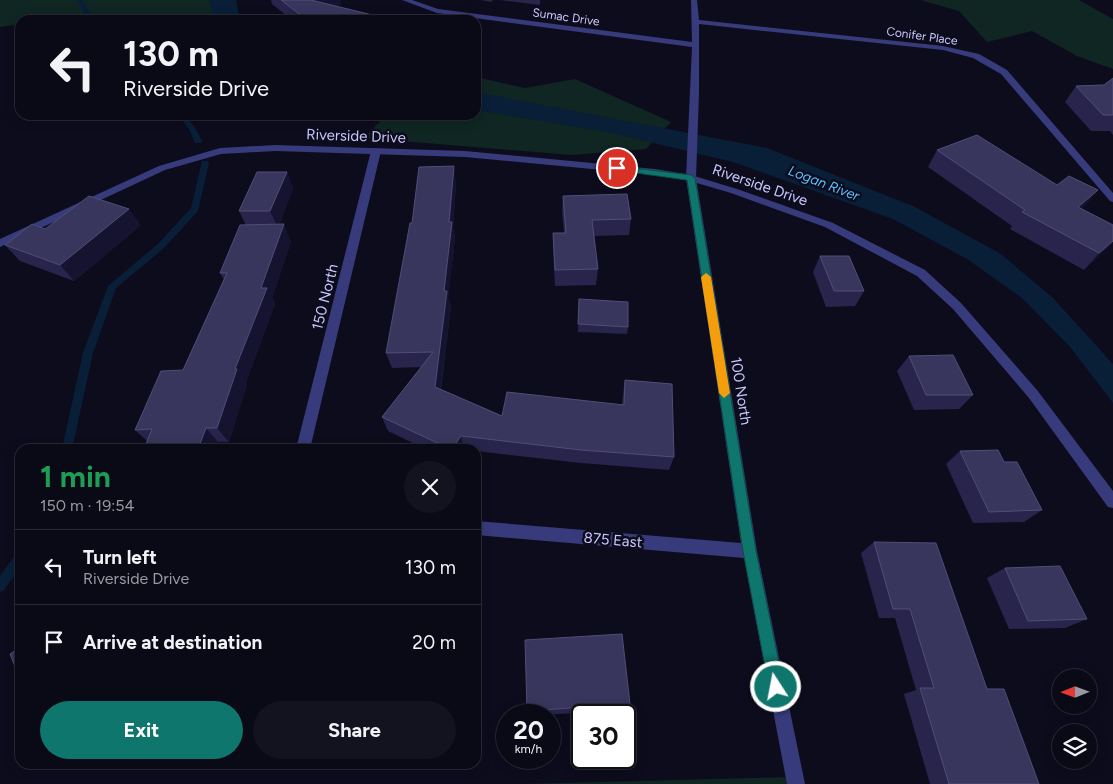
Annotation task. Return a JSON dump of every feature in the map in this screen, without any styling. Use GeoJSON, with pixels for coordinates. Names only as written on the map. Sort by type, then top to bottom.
{"type":"FeatureCollection","features":[{"type":"Feature","properties":{"kind":"street","name":"Sumac Drive"},"geometry":{"type":"LineString","coordinates":[[405,0],[437,11],[467,15]]}},
{"type":"Feature","properties":{"kind":"street","name":"100 North"},"geometry":{"type":"LineString","coordinates":[[694,0],[696,22],[694,126],[690,155],[691,178],[750,551],[796,784]]}},
{"type":"Feature","properties":{"kind":"street","name":"Sumac Drive"},"geometry":{"type":"LineString","coordinates":[[481,17],[695,45]]}},
{"type":"Feature","properties":{"kind":"street","name":"Conifer Place"},"geometry":{"type":"LineString","coordinates":[[696,22],[943,48],[976,56],[1004,72],[1113,199]]}},
{"type":"Feature","properties":{"kind":"street","name":"Riverside Drive"},"geometry":{"type":"LineString","coordinates":[[0,244],[162,168],[220,151],[275,148],[465,154],[656,172],[691,178],[734,191],[829,225],[921,273],[957,306],[1033,394],[1113,502]]}},
{"type":"Feature","properties":{"kind":"street","name":"150 North"},"geometry":{"type":"LineString","coordinates":[[304,444],[376,151]]}},
{"type":"Feature","properties":{"kind":"street","name":"875 East"},"geometry":{"type":"LineString","coordinates":[[481,528],[750,551]]}},
{"type":"Feature","properties":{"kind":"green space"},"geometry":{"type":"Polygon","coordinates":[[[0,0],[219,0],[222,15],[15,15],[15,25],[0,27],[0,0]]]}},
{"type":"Feature","properties":{"kind":"green space"},"geometry":{"type":"Polygon","coordinates":[[[920,0],[1079,0],[1113,19],[1113,69],[1077,56],[1032,31],[987,42],[959,11],[920,0]]]}},
{"type":"Feature","properties":{"kind":"green space"},"geometry":{"type":"Polygon","coordinates":[[[481,78],[525,88],[575,79],[671,122],[646,149],[572,155],[364,138],[381,120],[481,120],[481,78]]]}},
{"type":"Feature","properties":{"kind":"green space"},"geometry":{"type":"Polygon","coordinates":[[[791,777],[792,784],[525,784],[791,777]]]}},
{"type":"Feature","properties":{"kind":"water"},"geometry":{"type":"Polygon","coordinates":[[[209,0],[236,0],[239,15],[214,15],[209,0]]]}},
{"type":"Feature","properties":{"kind":"water","name":"Logan River"},"geometry":{"type":"Polygon","coordinates":[[[481,93],[767,148],[915,207],[1001,254],[1053,298],[1113,364],[1113,403],[1071,348],[1022,298],[967,259],[893,219],[733,162],[612,133],[481,111],[481,93]]]}},
{"type":"Feature","properties":{"kind":"building"},"geometry":{"type":"Polygon","coordinates":[[[281,0],[311,0],[372,15],[300,15],[281,0]]]}},
{"type":"Feature","properties":{"kind":"building"},"geometry":{"type":"Polygon","coordinates":[[[1113,78],[1113,115],[1103,115],[1076,86],[1104,85],[1113,78]]]}},
{"type":"Feature","properties":{"kind":"building"},"geometry":{"type":"Polygon","coordinates":[[[977,135],[1057,185],[1069,176],[1098,190],[1078,207],[1113,225],[1113,241],[1099,253],[1022,212],[1025,210],[937,150],[977,135]]]}},
{"type":"Feature","properties":{"kind":"building"},"geometry":{"type":"Polygon","coordinates":[[[454,166],[449,222],[452,222],[444,291],[447,291],[435,387],[502,416],[507,392],[624,405],[625,380],[672,384],[674,457],[581,450],[461,436],[455,444],[439,444],[382,417],[433,352],[386,353],[410,223],[412,223],[419,167],[454,166]]]}},
{"type":"Feature","properties":{"kind":"building"},"geometry":{"type":"Polygon","coordinates":[[[257,172],[287,172],[270,211],[239,211],[257,172]]]}},
{"type":"Feature","properties":{"kind":"building"},"geometry":{"type":"Polygon","coordinates":[[[627,194],[631,219],[592,220],[598,269],[555,270],[553,233],[566,233],[563,196],[627,194]]]}},
{"type":"Feature","properties":{"kind":"building"},"geometry":{"type":"Polygon","coordinates":[[[89,196],[129,209],[60,265],[5,245],[32,224],[45,229],[89,196]]]}},
{"type":"Feature","properties":{"kind":"building"},"geometry":{"type":"Polygon","coordinates":[[[284,224],[261,288],[267,288],[235,369],[237,369],[217,428],[206,428],[200,444],[146,444],[152,429],[135,430],[161,371],[183,370],[227,273],[220,273],[240,225],[284,224]]]}},
{"type":"Feature","properties":{"kind":"building"},"geometry":{"type":"Polygon","coordinates":[[[820,256],[849,256],[864,291],[834,291],[820,256]]]}},
{"type":"Feature","properties":{"kind":"building"},"geometry":{"type":"Polygon","coordinates":[[[579,299],[628,302],[628,327],[578,324],[579,299]]]}},
{"type":"Feature","properties":{"kind":"building"},"geometry":{"type":"Polygon","coordinates":[[[953,355],[973,395],[926,395],[909,356],[953,355]]]}},
{"type":"Feature","properties":{"kind":"building"},"geometry":{"type":"Polygon","coordinates":[[[998,450],[1004,462],[1017,462],[1042,510],[989,512],[960,451],[998,450]]]}},
{"type":"Feature","properties":{"kind":"building"},"geometry":{"type":"Polygon","coordinates":[[[874,542],[936,543],[987,689],[1004,689],[1039,784],[949,784],[920,688],[934,688],[910,609],[893,609],[874,542]]]}},
{"type":"Feature","properties":{"kind":"building"},"geometry":{"type":"Polygon","coordinates":[[[1060,566],[1087,619],[1028,621],[1005,568],[1060,566]]]}},
{"type":"Feature","properties":{"kind":"building"},"geometry":{"type":"Polygon","coordinates":[[[622,634],[630,704],[571,704],[571,708],[561,709],[561,704],[527,704],[525,640],[622,634]]]}},
{"type":"Feature","properties":{"kind":"building"},"geometry":{"type":"Polygon","coordinates":[[[15,650],[15,666],[10,654],[15,650]]]}},
{"type":"Feature","properties":{"kind":"waterway"},"geometry":{"type":"LineString","coordinates":[[80,0],[88,15]]}},
{"type":"Feature","properties":{"kind":"waterway"},"geometry":{"type":"LineString","coordinates":[[185,120],[192,128],[198,141]]}},
{"type":"Feature","properties":{"kind":"waterway"},"geometry":{"type":"LineString","coordinates":[[68,444],[88,353],[112,286],[161,246],[195,209],[205,163]]}},
{"type":"Feature","properties":{"kind":"waterway"},"geometry":{"type":"LineString","coordinates":[[0,586],[15,565]]}},
{"type":"Feature","properties":{"kind":"slow traffic"},"geometry":{"type":"LineString","coordinates":[[706,277],[724,393]]}},
{"type":"Feature","properties":{"kind":"route"},"geometry":{"type":"LineString","coordinates":[[617,168],[691,178],[750,551],[776,687]]}}]}
